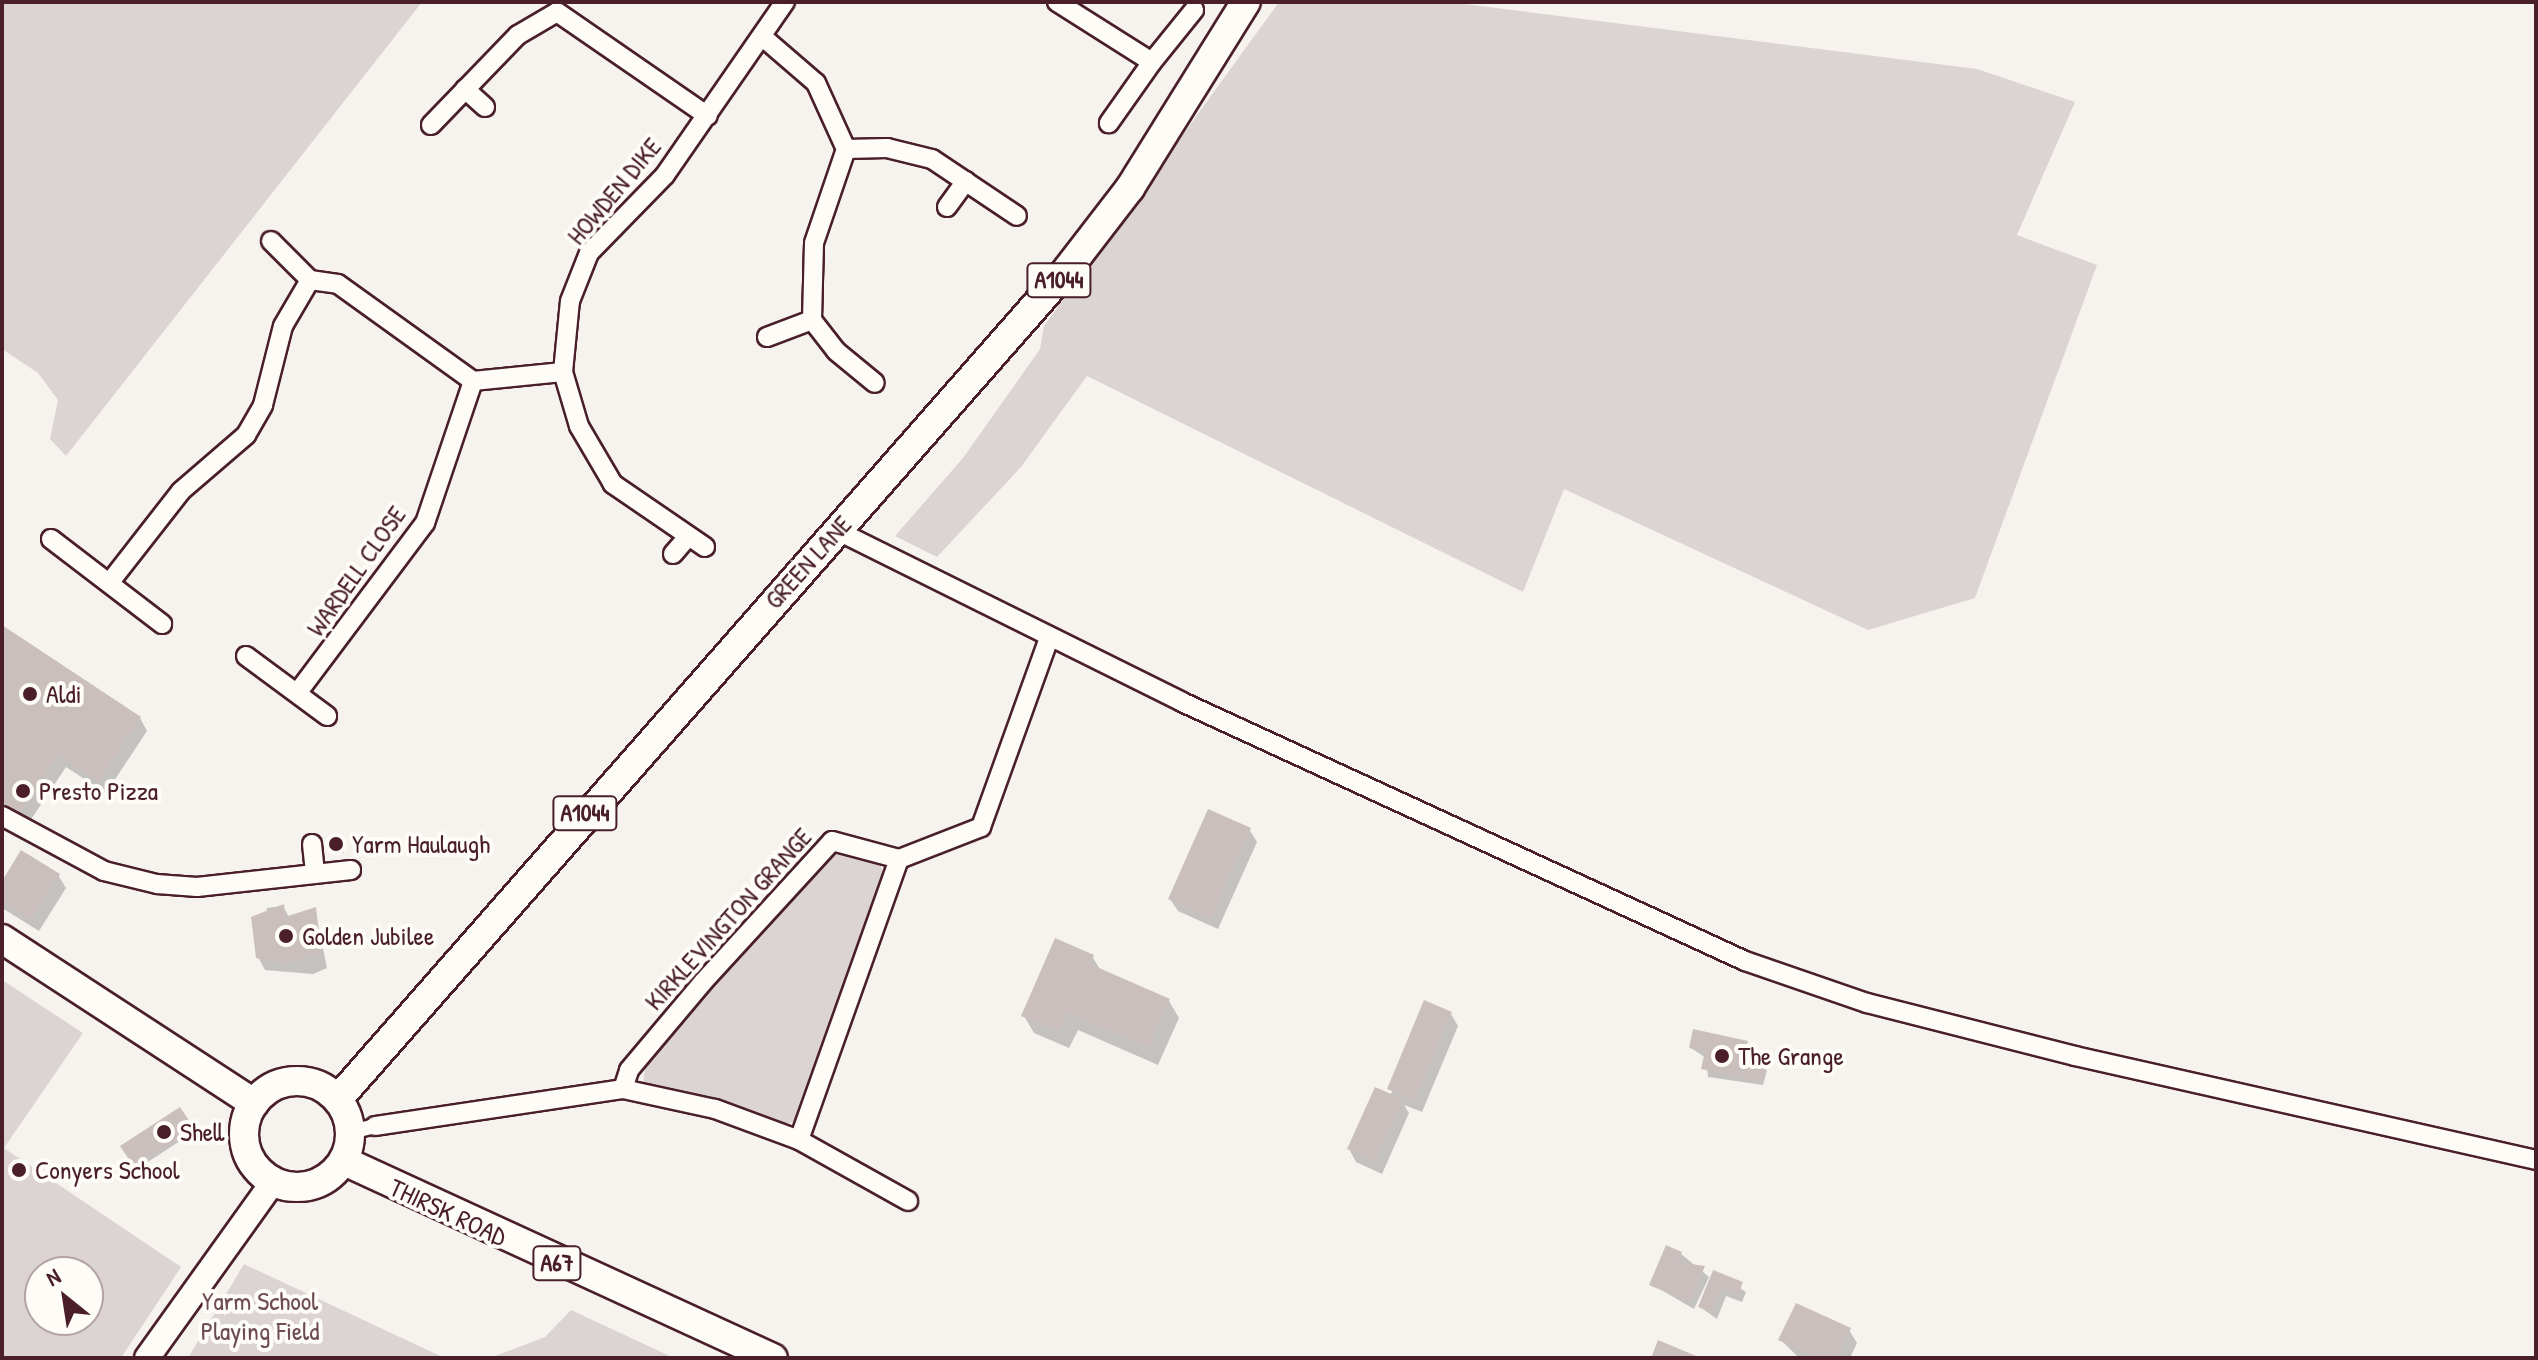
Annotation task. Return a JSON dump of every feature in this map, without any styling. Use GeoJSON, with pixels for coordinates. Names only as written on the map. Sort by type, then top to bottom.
{"type":"FeatureCollection","features":[{"type":"Feature","properties":{"kind":"main road","name":"GREEN LANE"},"geometry":{"type":"LineString","coordinates":[[338,1099],[1066,271],[1146,164],[1246,2]]}},
{"type":"Feature","properties":{"kind":"main road"},"geometry":{"type":"LineString","coordinates":[[2,939],[254,1103]]}},
{"type":"Feature","properties":{"kind":"main road"},"geometry":{"type":"LineString","coordinates":[[286,1082],[323,1087],[338,1099],[363,1129],[344,1161],[313,1186],[273,1182],[247,1152],[246,1118],[254,1103],[286,1082]]}},
{"type":"Feature","properties":{"kind":"main road","name":"THIRSK ROAD"},"geometry":{"type":"LineString","coordinates":[[344,1161],[773,1358]]}},
{"type":"Feature","properties":{"kind":"main road"},"geometry":{"type":"LineString","coordinates":[[147,1358],[273,1182]]}},
{"type":"Feature","properties":{"kind":"street","name":"HOWDEN DIKE"},"geometry":{"type":"LineString","coordinates":[[705,547],[613,484],[579,426],[563,372],[570,301],[589,253],[665,175],[765,39],[785,2]]}},
{"type":"Feature","properties":{"kind":"street"},"geometry":{"type":"LineString","coordinates":[[1057,2],[1152,62]]}},
{"type":"Feature","properties":{"kind":"street"},"geometry":{"type":"LineString","coordinates":[[431,125],[541,8],[574,19],[708,116]]}},
{"type":"Feature","properties":{"kind":"street"},"geometry":{"type":"LineString","coordinates":[[1109,123],[1194,10]]}},
{"type":"Feature","properties":{"kind":"street"},"geometry":{"type":"LineString","coordinates":[[765,39],[816,83],[846,149],[814,243],[812,320],[836,351],[875,383]]}},
{"type":"Feature","properties":{"kind":"street"},"geometry":{"type":"LineString","coordinates":[[465,89],[485,107]]}},
{"type":"Feature","properties":{"kind":"street"},"geometry":{"type":"LineString","coordinates":[[846,149],[887,148],[932,159],[1017,216]]}},
{"type":"Feature","properties":{"kind":"street"},"geometry":{"type":"LineString","coordinates":[[947,207],[966,181]]}},
{"type":"Feature","properties":{"kind":"street"},"geometry":{"type":"LineString","coordinates":[[271,241],[310,280],[338,284],[473,381],[563,372]]}},
{"type":"Feature","properties":{"kind":"street"},"geometry":{"type":"LineString","coordinates":[[110,582],[181,491],[246,435],[263,405],[283,326],[310,280]]}},
{"type":"Feature","properties":{"kind":"street"},"geometry":{"type":"LineString","coordinates":[[767,337],[812,320]]}},
{"type":"Feature","properties":{"kind":"street","name":"WARDELL CLOSE"},"geometry":{"type":"LineString","coordinates":[[298,692],[425,523],[473,381]]}},
{"type":"Feature","properties":{"kind":"street"},"geometry":{"type":"LineString","coordinates":[[836,530],[1049,638],[1745,961],[1867,1003],[2075,1056],[2536,1160]]}},
{"type":"Feature","properties":{"kind":"street"},"geometry":{"type":"LineString","coordinates":[[673,554],[688,537]]}},
{"type":"Feature","properties":{"kind":"street"},"geometry":{"type":"LineString","coordinates":[[51,539],[162,624]]}},
{"type":"Feature","properties":{"kind":"street"},"geometry":{"type":"LineString","coordinates":[[799,1140],[899,859],[981,827],[1049,638]]}},
{"type":"Feature","properties":{"kind":"street"},"geometry":{"type":"LineString","coordinates":[[246,656],[327,716]]}},
{"type":"Feature","properties":{"kind":"street"},"geometry":{"type":"LineString","coordinates":[[2,816],[104,871],[157,884],[197,887],[351,870]]}},
{"type":"Feature","properties":{"kind":"street","name":"KIRKLEVINGTON GRANGE"},"geometry":{"type":"LineString","coordinates":[[623,1089],[629,1070],[823,848],[841,839],[899,859]]}},
{"type":"Feature","properties":{"kind":"street"},"geometry":{"type":"LineString","coordinates":[[312,844],[315,874]]}},
{"type":"Feature","properties":{"kind":"street"},"geometry":{"type":"LineString","coordinates":[[363,1129],[623,1089],[715,1109],[799,1140],[908,1201]]}},
{"type":"Feature","properties":{"kind":"green space"},"geometry":{"type":"Polygon","coordinates":[[[2,2],[422,2],[66,456],[50,439],[58,400],[38,373],[2,349],[2,2]]]}},
{"type":"Feature","properties":{"kind":"green space"},"geometry":{"type":"Polygon","coordinates":[[[1279,2],[1449,2],[1977,69],[2075,102],[2017,235],[2097,265],[1975,598],[1868,630],[1564,489],[1523,592],[1087,376],[1021,467],[937,557],[895,536],[963,458],[1040,349],[1044,326],[1279,2]]]}},
{"type":"Feature","properties":{"kind":"green space"},"geometry":{"type":"Polygon","coordinates":[[[835,848],[878,860],[885,877],[797,1121],[779,1126],[643,1084],[646,1059],[835,848]]]}},
{"type":"Feature","properties":{"kind":"green space","name":"Conyers School"},"geometry":{"type":"Polygon","coordinates":[[[2,980],[83,1033],[4,1148],[181,1267],[121,1358],[2,1358],[2,980]]]}},
{"type":"Feature","properties":{"kind":"green space","name":"Yarm School Playing Field"},"geometry":{"type":"Polygon","coordinates":[[[244,1264],[436,1354],[447,1358],[188,1358],[244,1264]]]}},
{"type":"Feature","properties":{"kind":"green space"},"geometry":{"type":"Polygon","coordinates":[[[571,1310],[674,1358],[490,1358],[545,1337],[571,1310]]]}},
{"type":"Feature","properties":{"kind":"building"},"geometry":{"type":"Polygon","coordinates":[[[2,625],[141,717],[98,782],[58,755],[20,813],[2,801],[2,625]]]}},
{"type":"Feature","properties":{"kind":"building"},"geometry":{"type":"Polygon","coordinates":[[[1208,809],[1251,828],[1211,918],[1168,899],[1208,809]]]}},
{"type":"Feature","properties":{"kind":"building","name":"Yarm Haulaugh"},"geometry":{"type":"Polygon","coordinates":[[[342,836],[344,850],[329,852],[328,838],[342,836]]]}},
{"type":"Feature","properties":{"kind":"building"},"geometry":{"type":"Polygon","coordinates":[[[21,850],[60,874],[31,920],[2,902],[2,881],[21,850]]]}},
{"type":"Feature","properties":{"kind":"building","name":"Golden Jubilee"},"geometry":{"type":"Polygon","coordinates":[[[284,904],[285,917],[316,907],[321,954],[286,964],[256,958],[251,917],[284,904]]]}},
{"type":"Feature","properties":{"kind":"building"},"geometry":{"type":"Polygon","coordinates":[[[1055,938],[1094,955],[1090,964],[1170,999],[1149,1048],[1068,1013],[1060,1032],[1021,1016],[1055,938]]]}},
{"type":"Feature","properties":{"kind":"building"},"geometry":{"type":"Polygon","coordinates":[[[1424,1000],[1452,1012],[1415,1101],[1387,1089],[1424,1000]]]}},
{"type":"Feature","properties":{"kind":"building"},"geometry":{"type":"Polygon","coordinates":[[[1693,1029],[1748,1041],[1740,1077],[1701,1069],[1705,1051],[1689,1048],[1693,1029]]]}},
{"type":"Feature","properties":{"kind":"building"},"geometry":{"type":"Polygon","coordinates":[[[1746,1060],[1766,1065],[1762,1083],[1742,1078],[1746,1060]]]}},
{"type":"Feature","properties":{"kind":"building"},"geometry":{"type":"Polygon","coordinates":[[[1375,1087],[1403,1099],[1375,1162],[1347,1149],[1375,1087]]]}},
{"type":"Feature","properties":{"kind":"building"},"geometry":{"type":"Polygon","coordinates":[[[180,1107],[194,1128],[134,1167],[120,1146],[180,1107]]]}},
{"type":"Feature","properties":{"kind":"building"},"geometry":{"type":"Polygon","coordinates":[[[1666,1245],[1682,1252],[1677,1262],[1705,1266],[1690,1302],[1649,1285],[1666,1245]]]}},
{"type":"Feature","properties":{"kind":"building"},"geometry":{"type":"Polygon","coordinates":[[[1713,1270],[1743,1282],[1738,1295],[1722,1289],[1712,1312],[1698,1307],[1713,1270]]]}},
{"type":"Feature","properties":{"kind":"building"},"geometry":{"type":"Polygon","coordinates":[[[1796,1303],[1851,1328],[1837,1358],[1817,1358],[1778,1340],[1796,1303]]]}},
{"type":"Feature","properties":{"kind":"building"},"geometry":{"type":"Polygon","coordinates":[[[1658,1340],[1701,1358],[1651,1358],[1658,1340]]]}},
{"type":"Feature","properties":{"kind":"place","name":"Aldi"},"geometry":{"type":"Point","coordinates":[30,694]}},
{"type":"Feature","properties":{"kind":"place","name":"Presto Pizza"},"geometry":{"type":"Point","coordinates":[23,791]}},
{"type":"Feature","properties":{"kind":"place","name":"Yarm Haulaugh"},"geometry":{"type":"Point","coordinates":[336,844]}},
{"type":"Feature","properties":{"kind":"place","name":"Golden Jubilee"},"geometry":{"type":"Point","coordinates":[286,936]}},
{"type":"Feature","properties":{"kind":"place","name":"The Grange"},"geometry":{"type":"Point","coordinates":[1722,1056]}},
{"type":"Feature","properties":{"kind":"place","name":"Shell"},"geometry":{"type":"Point","coordinates":[164,1132]}},
{"type":"Feature","properties":{"kind":"place","name":"Conyers School"},"geometry":{"type":"Point","coordinates":[19,1170]}}]}
